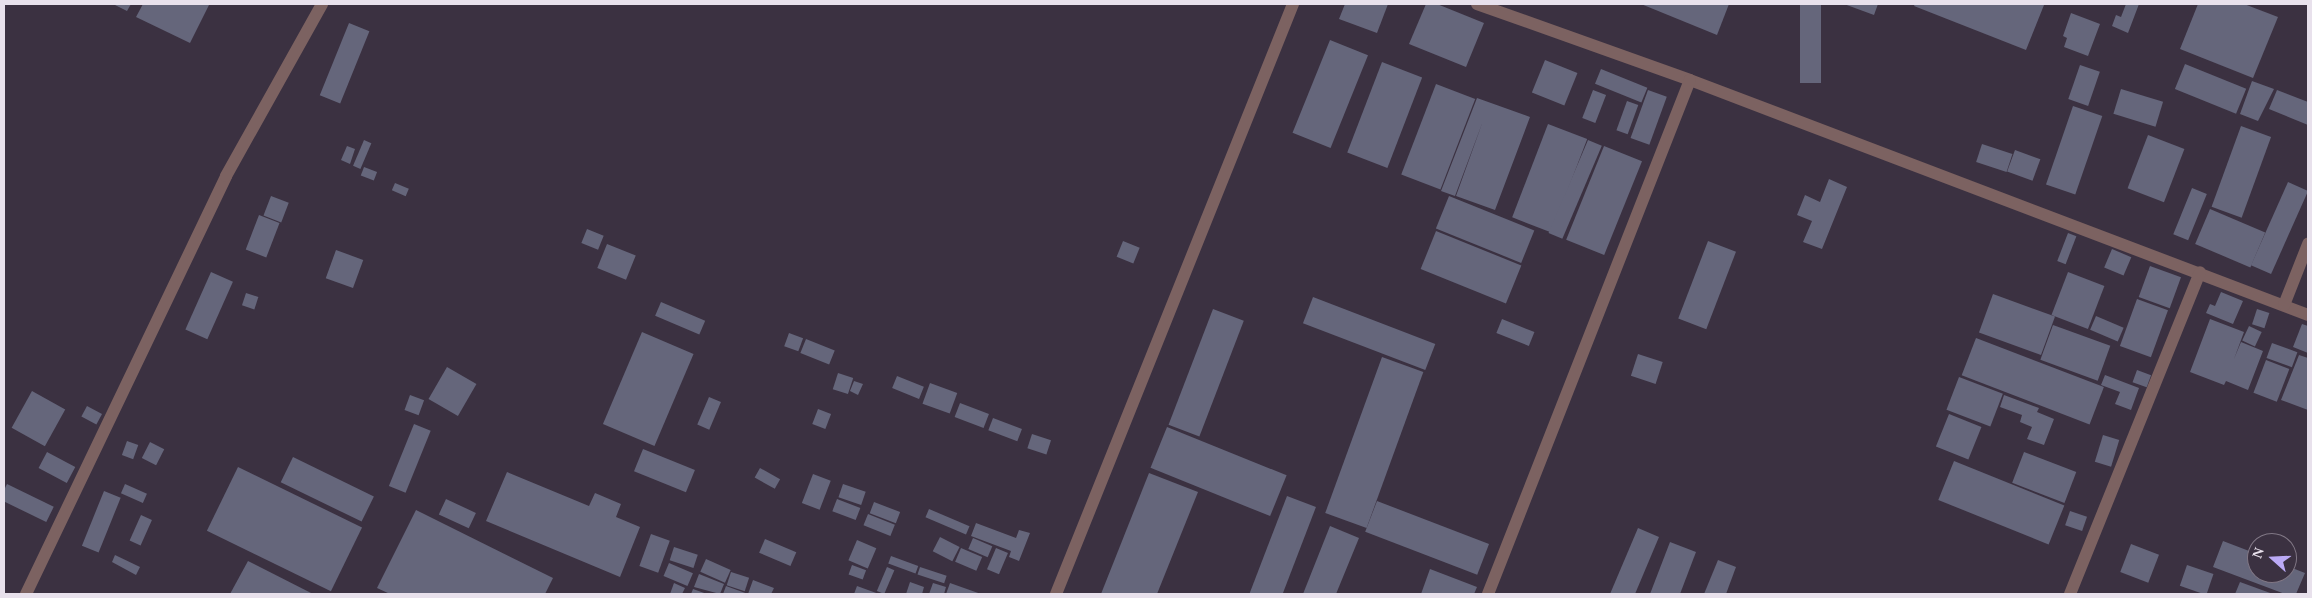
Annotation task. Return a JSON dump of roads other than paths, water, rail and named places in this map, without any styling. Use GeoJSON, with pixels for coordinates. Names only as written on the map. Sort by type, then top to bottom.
{"type":"FeatureCollection","features":[{"type":"Feature","properties":{"kind":"street"},"geometry":{"type":"LineString","coordinates":[[26,594],[226,176],[322,4]]}},
{"type":"Feature","properties":{"kind":"street"},"geometry":{"type":"LineString","coordinates":[[1056,594],[1293,4]]}},
{"type":"Feature","properties":{"kind":"street"},"geometry":{"type":"LineString","coordinates":[[1477,4],[1690,80],[2200,272],[2308,315]]}},
{"type":"Feature","properties":{"kind":"street"},"geometry":{"type":"LineString","coordinates":[[1488,594],[1690,80]]}},
{"type":"Feature","properties":{"kind":"street"},"geometry":{"type":"LineString","coordinates":[[2284,305],[2308,244]]}},
{"type":"Feature","properties":{"kind":"street"},"geometry":{"type":"LineString","coordinates":[[2070,594],[2200,272]]}}]}
